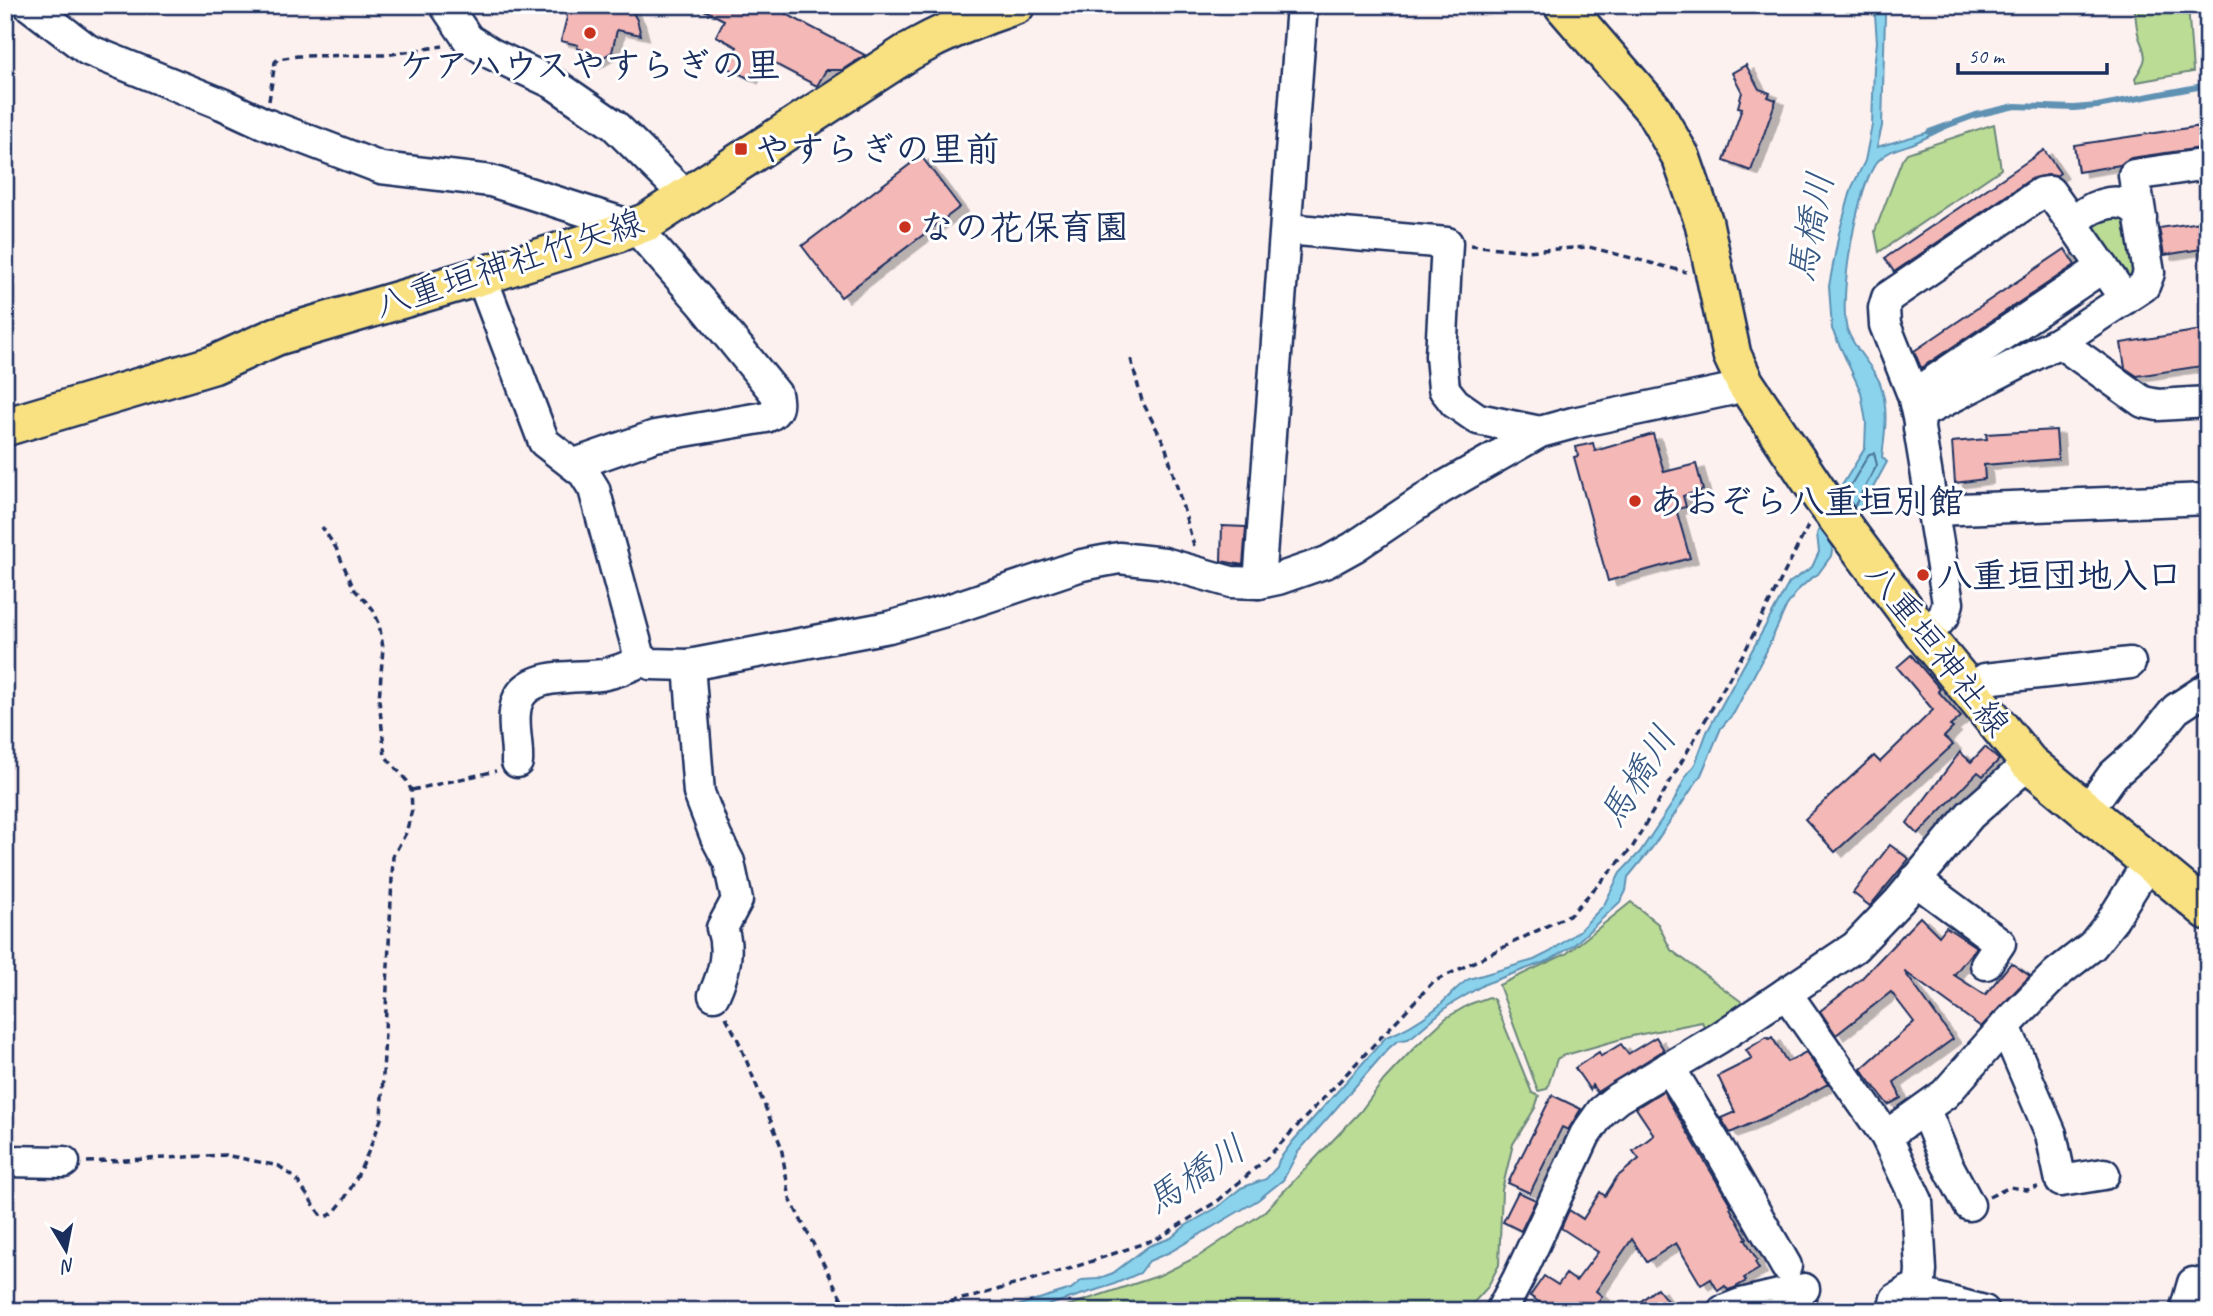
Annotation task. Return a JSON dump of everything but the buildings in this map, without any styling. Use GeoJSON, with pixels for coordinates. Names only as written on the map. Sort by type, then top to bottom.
{"type":"FeatureCollection","features":[{"type":"Feature","properties":{"kind":"main road","name":"八重垣神社竹矢線"},"geometry":{"type":"LineString","coordinates":[[5,427],[213,365],[277,336],[481,276],[648,222],[910,51],[984,15],[1016,5]]}},
{"type":"Feature","properties":{"kind":"main road","name":"八重垣神社線"},"geometry":{"type":"LineString","coordinates":[[1563,5],[1653,109],[1681,157],[1704,223],[1732,355],[1745,383],[1854,544],[2029,763],[2208,911]]}},
{"type":"Feature","properties":{"kind":"street"},"geometry":{"type":"LineString","coordinates":[[29,5],[88,50],[263,123],[381,168],[491,181],[635,227],[702,303],[776,394],[778,407],[766,417],[655,436],[575,464]]}},
{"type":"Feature","properties":{"kind":"street"},"geometry":{"type":"LineString","coordinates":[[445,5],[468,39],[492,54],[553,83],[614,125],[686,196]]}},
{"type":"Feature","properties":{"kind":"street"},"geometry":{"type":"LineString","coordinates":[[1259,583],[1302,5]]}},
{"type":"Feature","properties":{"kind":"street"},"geometry":{"type":"LineString","coordinates":[[1916,408],[1923,412],[2059,342],[2144,286],[2148,277],[2134,175],[2208,164]]}},
{"type":"Feature","properties":{"kind":"street"},"geometry":{"type":"LineString","coordinates":[[1925,636],[1944,616],[1948,603],[1916,408],[1885,325],[1884,308],[1887,299],[2041,193],[2050,192],[2125,299]]}},
{"type":"Feature","properties":{"kind":"street"},"geometry":{"type":"LineString","coordinates":[[2077,230],[2077,222],[2082,215],[2106,204],[2129,205],[2137,210],[2141,218]]}},
{"type":"Feature","properties":{"kind":"street"},"geometry":{"type":"LineString","coordinates":[[1286,229],[1447,243],[1441,356],[1444,389],[1455,403],[1478,419],[1540,432]]}},
{"type":"Feature","properties":{"kind":"street"},"geometry":{"type":"LineString","coordinates":[[1916,408],[2103,267]]}},
{"type":"Feature","properties":{"kind":"street"},"geometry":{"type":"LineString","coordinates":[[481,276],[544,442],[584,472],[594,489],[639,654],[651,664],[689,665],[889,627],[1082,565],[1119,558],[1164,563],[1231,582],[1259,583],[1300,572],[1354,548],[1440,489],[1540,432],[1729,390],[1745,383]]}},
{"type":"Feature","properties":{"kind":"street"},"geometry":{"type":"LineString","coordinates":[[2059,342],[2143,402],[2158,405],[2208,402]]}},
{"type":"Feature","properties":{"kind":"street"},"geometry":{"type":"LineString","coordinates":[[1934,510],[2208,499]]}},
{"type":"Feature","properties":{"kind":"street"},"geometry":{"type":"LineString","coordinates":[[517,762],[515,712],[525,688],[541,680],[603,675],[623,670],[643,660]]}},
{"type":"Feature","properties":{"kind":"street"},"geometry":{"type":"LineString","coordinates":[[1969,690],[1984,679],[2130,663]]}},
{"type":"Feature","properties":{"kind":"street"},"geometry":{"type":"LineString","coordinates":[[689,665],[699,793],[716,836],[730,862],[737,900],[722,928],[726,941],[724,973],[714,995]]}},
{"type":"Feature","properties":{"kind":"street"},"geometry":{"type":"LineString","coordinates":[[2088,810],[2113,775],[2146,746],[2176,709],[2208,688]]}},
{"type":"Feature","properties":{"kind":"street"},"geometry":{"type":"LineString","coordinates":[[1501,1311],[1592,1124],[1602,1111],[1618,1098],[1855,947],[1899,901],[1970,815],[2029,763]]}},
{"type":"Feature","properties":{"kind":"street"},"geometry":{"type":"LineString","coordinates":[[1886,1136],[1945,1094],[2005,1026],[2056,974],[2092,946],[2149,861]]}},
{"type":"Feature","properties":{"kind":"street"},"geometry":{"type":"LineString","coordinates":[[1914,880],[2000,943],[1986,964]]}},
{"type":"Feature","properties":{"kind":"street"},"geometry":{"type":"LineString","coordinates":[[1786,993],[1886,1136],[1917,1201],[1921,1270],[1919,1292]]}},
{"type":"Feature","properties":{"kind":"street"},"geometry":{"type":"LineString","coordinates":[[2005,1026],[2051,1134],[2061,1181],[2104,1174]]}},
{"type":"Feature","properties":{"kind":"street"},"geometry":{"type":"LineString","coordinates":[[1670,1067],[1786,1266]]}},
{"type":"Feature","properties":{"kind":"street"},"geometry":{"type":"LineString","coordinates":[[1925,1110],[1947,1164],[1969,1205]]}},
{"type":"Feature","properties":{"kind":"street"},"geometry":{"type":"LineString","coordinates":[[5,1161],[64,1162]]}},
{"type":"Feature","properties":{"kind":"street"},"geometry":{"type":"LineString","coordinates":[[1723,1311],[1804,1289]]}},
{"type":"Feature","properties":{"kind":"street"},"geometry":{"type":"LineString","coordinates":[[1893,1311],[1896,1299],[1909,1291],[1984,1311]]}},
{"type":"Feature","properties":{"kind":"path"},"geometry":{"type":"LineString","coordinates":[[263,123],[275,62],[278,59],[298,55],[386,55],[463,43],[468,39]]}},
{"type":"Feature","properties":{"kind":"path"},"geometry":{"type":"LineString","coordinates":[[1447,243],[1526,251],[1589,247],[1688,273],[1687,263]]}},
{"type":"Feature","properties":{"kind":"path"},"geometry":{"type":"LineString","coordinates":[[1131,359],[1142,401],[1165,444],[1189,523],[1200,573]]}},
{"type":"Feature","properties":{"kind":"path"},"geometry":{"type":"LineString","coordinates":[[903,1311],[976,1296],[1072,1268],[1158,1238],[1219,1200],[1267,1158],[1433,982],[1571,914],[1632,848],[1746,649],[1823,500]]}},
{"type":"Feature","properties":{"kind":"path"},"geometry":{"type":"LineString","coordinates":[[64,1162],[116,1162],[225,1155],[266,1163],[279,1166],[296,1179],[320,1214],[328,1216],[332,1215],[352,1185],[373,1141],[381,1119],[393,856],[406,834],[412,810],[411,790],[407,781],[385,756],[379,700],[383,648],[379,623],[372,608],[354,589],[336,548],[322,527]]}},
{"type":"Feature","properties":{"kind":"path"},"geometry":{"type":"LineString","coordinates":[[411,790],[491,774],[517,762]]}},
{"type":"Feature","properties":{"kind":"path"},"geometry":{"type":"LineString","coordinates":[[714,995],[738,1040],[781,1146],[790,1199],[848,1311]]}},
{"type":"Feature","properties":{"kind":"path"},"geometry":{"type":"LineString","coordinates":[[1969,1205],[2010,1187],[2027,1190],[2061,1181]]}},
{"type":"Feature","properties":{"kind":"green space"},"geometry":{"type":"Polygon","coordinates":[[[2134,5],[2188,5],[2193,72],[2136,82],[2135,78],[2144,63],[2145,55],[2134,5]]]}},
{"type":"Feature","properties":{"kind":"green space"},"geometry":{"type":"Polygon","coordinates":[[[1994,124],[2001,169],[1879,252],[1875,231],[1907,153],[1994,124]]]}},
{"type":"Feature","properties":{"kind":"green space"},"geometry":{"type":"Polygon","coordinates":[[[2123,212],[2142,270],[2132,283],[2086,225],[2123,212]]]}},
{"type":"Feature","properties":{"kind":"green space"},"geometry":{"type":"Polygon","coordinates":[[[1631,902],[1658,924],[1671,950],[1746,1005],[1708,1036],[1702,1022],[1632,1036],[1562,1056],[1557,1059],[1547,1089],[1538,1091],[1499,985],[1566,954],[1631,902]]]}},
{"type":"Feature","properties":{"kind":"green space"},"geometry":{"type":"Polygon","coordinates":[[[1489,997],[1494,1000],[1532,1093],[1539,1096],[1535,1108],[1513,1144],[1502,1190],[1499,1265],[1487,1288],[1466,1311],[1052,1311],[1158,1276],[1199,1256],[1263,1213],[1360,1112],[1384,1080],[1414,1048],[1446,1018],[1489,997]]]}},
{"type":"Feature","properties":{"kind":"water"},"geometry":{"type":"Polygon","coordinates":[[[1871,5],[1881,5],[1885,15],[1882,126],[1877,147],[1950,126],[1879,160],[1863,191],[1857,215],[1847,268],[1845,315],[1850,337],[1877,377],[1883,392],[1885,420],[1882,457],[1887,462],[1851,533],[1830,505],[1865,448],[1866,422],[1861,392],[1832,329],[1829,286],[1839,233],[1852,187],[1865,161],[1872,125],[1877,42],[1875,15],[1871,5]]]}},
{"type":"Feature","properties":{"kind":"water"},"geometry":{"type":"Polygon","coordinates":[[[1826,510],[1834,541],[1831,556],[1818,574],[1798,590],[1786,607],[1734,713],[1721,728],[1701,775],[1652,848],[1628,877],[1621,901],[1574,945],[1550,960],[1485,984],[1448,1006],[1408,1039],[1397,1041],[1298,1152],[1283,1180],[1258,1200],[1170,1252],[1149,1261],[1140,1273],[1112,1285],[1030,1311],[977,1311],[1010,1308],[1071,1289],[1082,1280],[1097,1279],[1113,1273],[1149,1246],[1171,1238],[1185,1226],[1218,1207],[1241,1188],[1266,1179],[1293,1141],[1386,1037],[1427,1015],[1469,979],[1534,960],[1579,931],[1604,905],[1620,873],[1640,852],[1674,801],[1695,764],[1707,732],[1789,583],[1812,567],[1819,552],[1817,534],[1826,510]]]}},
{"type":"Feature","properties":{"kind":"waterway"},"geometry":{"type":"LineString","coordinates":[[1929,132],[1976,115],[2015,106],[2097,106],[2208,85]]}},
{"type":"Feature","properties":{"kind":"place","name":"ケアハウスやすらぎの里"},"geometry":{"type":"Point","coordinates":[590,33]}},
{"type":"Feature","properties":{"kind":"place","name":"やすらぎの里前"},"geometry":{"type":"Point","coordinates":[741,149]}},
{"type":"Feature","properties":{"kind":"place","name":"なの花保育園"},"geometry":{"type":"Point","coordinates":[905,227]}},
{"type":"Feature","properties":{"kind":"place","name":"あおぞら八重垣別館"},"geometry":{"type":"Point","coordinates":[1635,501]}},
{"type":"Feature","properties":{"kind":"place","name":"八重垣団地入口"},"geometry":{"type":"Point","coordinates":[1923,575]}},
{"type":"Feature","properties":{"kind":"water label","name":"馬橋川"},"geometry":{"type":"Point","coordinates":[1810,227]}},
{"type":"Feature","properties":{"kind":"water label","name":"馬橋川"},"geometry":{"type":"Point","coordinates":[1637,776]}},
{"type":"Feature","properties":{"kind":"water label","name":"馬橋川"},"geometry":{"type":"Point","coordinates":[1195,1174]}}]}
